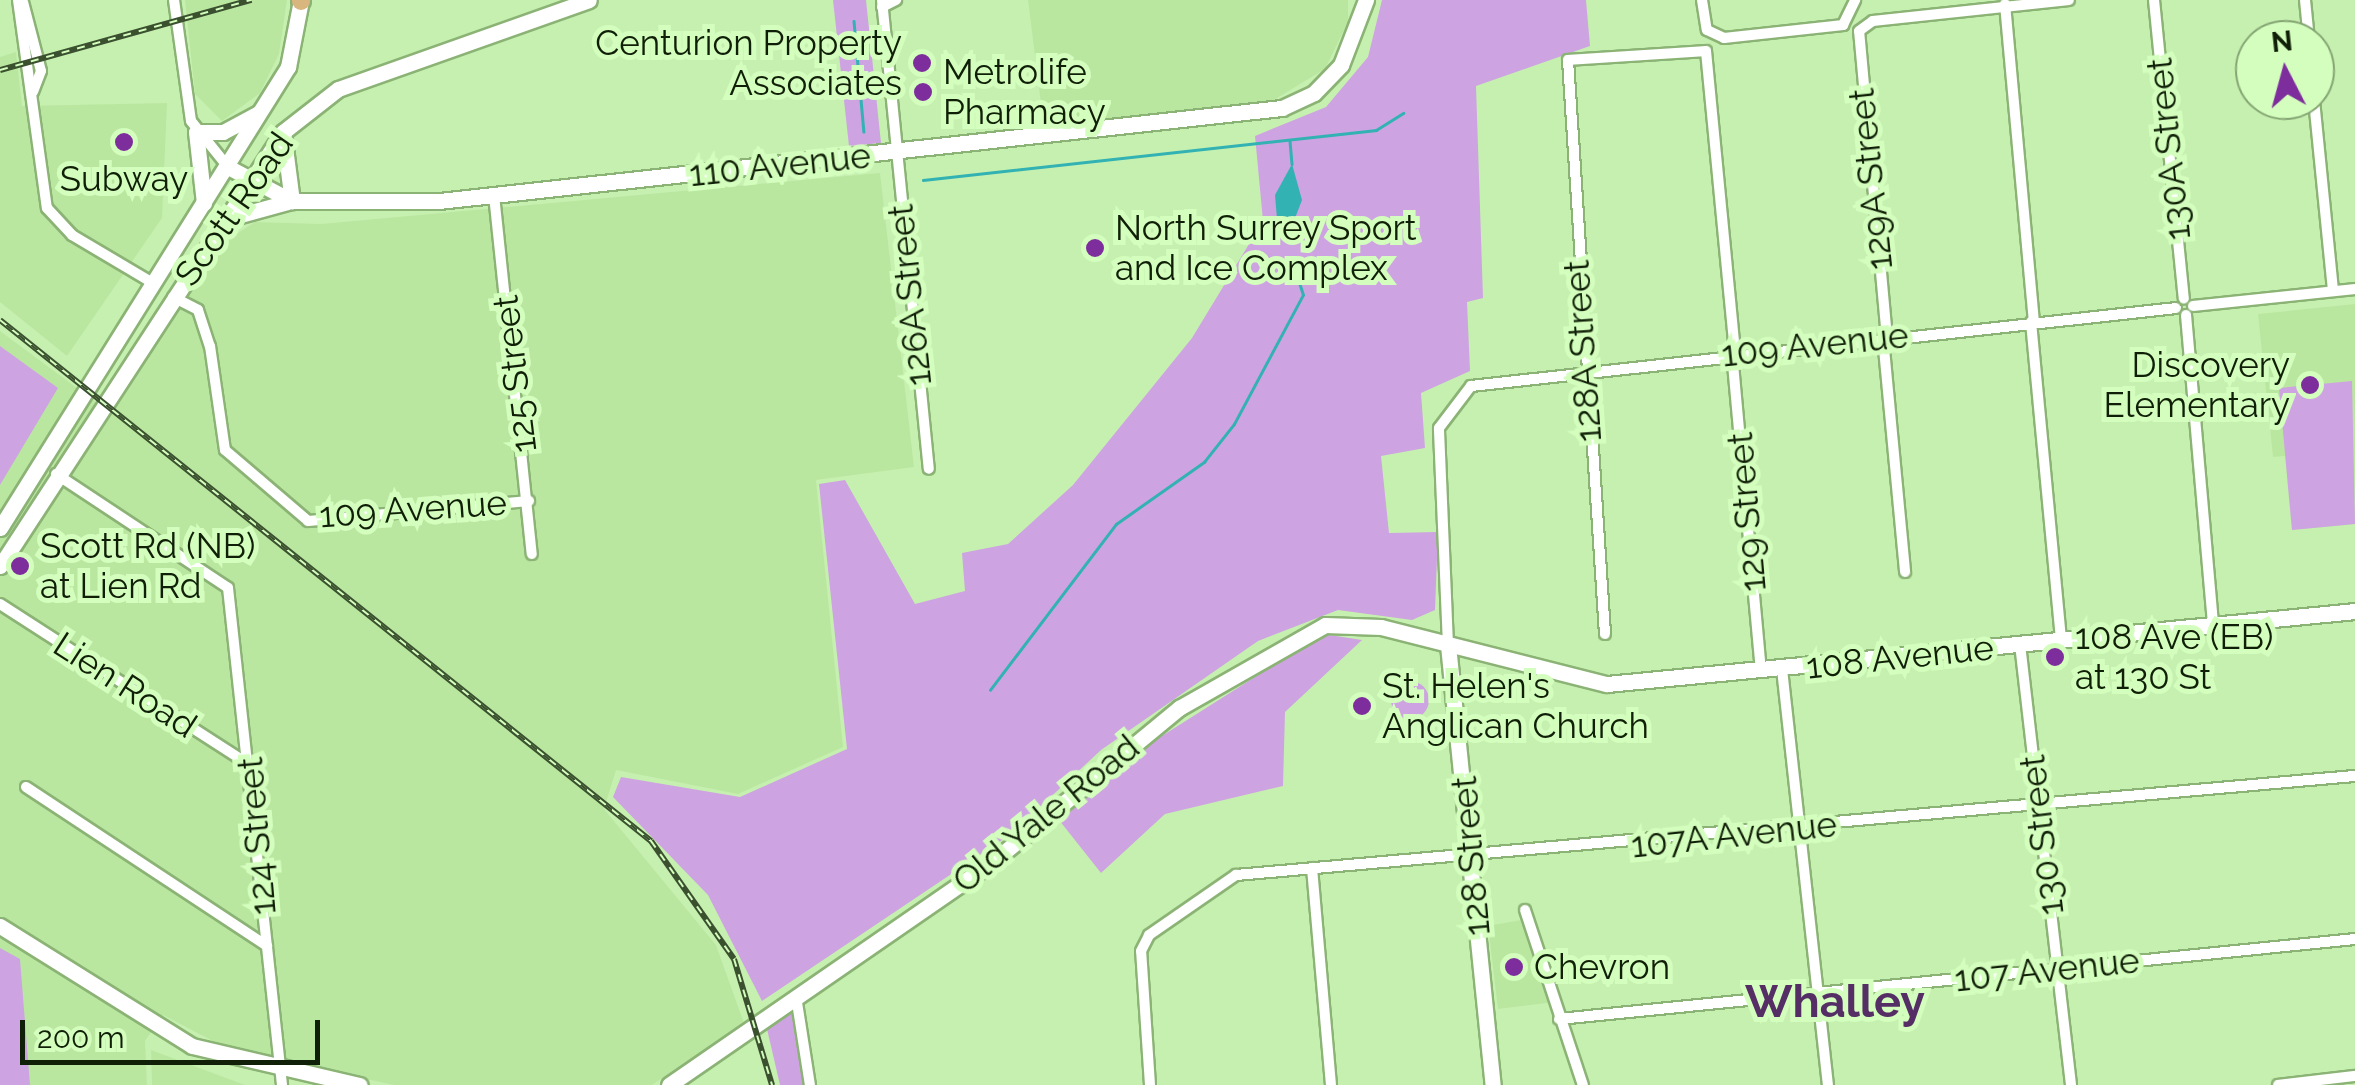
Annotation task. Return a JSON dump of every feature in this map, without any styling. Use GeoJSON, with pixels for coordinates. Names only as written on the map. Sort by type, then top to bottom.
{"type":"FeatureCollection","features":[{"type":"Feature","properties":{"kind":"main road","name":"Scott Road"},"geometry":{"type":"LineString","coordinates":[[0,528],[150,282],[262,111],[297,44],[301,0]]}},
{"type":"Feature","properties":{"kind":"main road","name":"Scott Road"},"geometry":{"type":"LineString","coordinates":[[0,566],[55,474],[246,180],[284,132],[338,89],[589,0]]}},
{"type":"Feature","properties":{"kind":"main road","name":"110 Avenue"},"geometry":{"type":"LineString","coordinates":[[228,167],[292,202],[494,195],[1282,108],[1314,93],[1351,51],[1366,0]]}},
{"type":"Feature","properties":{"kind":"main road"},"geometry":{"type":"LineString","coordinates":[[204,203],[196,132],[222,132],[262,111]]}},
{"type":"Feature","properties":{"kind":"main road"},"geometry":{"type":"LineString","coordinates":[[222,220],[292,202],[284,132]]}},
{"type":"Feature","properties":{"kind":"main road","name":"108 Avenue"},"geometry":{"type":"LineString","coordinates":[[1448,645],[1606,684],[2355,611]]}},
{"type":"Feature","properties":{"kind":"main road","name":"Old Yale Road"},"geometry":{"type":"LineString","coordinates":[[669,1085],[992,863],[1113,758],[1279,643],[1350,623],[1448,645]]}},
{"type":"Feature","properties":{"kind":"main road","name":"128 Street"},"geometry":{"type":"LineString","coordinates":[[1448,645],[1493,1085]]}},
{"type":"Feature","properties":{"kind":"main road"},"geometry":{"type":"LineString","coordinates":[[0,926],[192,1046],[281,1077],[360,1085]]}},
{"type":"Feature","properties":{"kind":"street"},"geometry":{"type":"LineString","coordinates":[[20,0],[42,71],[33,92],[39,184],[52,218],[150,282]]}},
{"type":"Feature","properties":{"kind":"street"},"geometry":{"type":"LineString","coordinates":[[174,0],[196,132],[228,167]]}},
{"type":"Feature","properties":{"kind":"street"},"geometry":{"type":"LineString","coordinates":[[882,4],[896,0]]}},
{"type":"Feature","properties":{"kind":"street"},"geometry":{"type":"LineString","coordinates":[[1702,0],[1704,23],[1724,38],[1843,25],[1855,5]]}},
{"type":"Feature","properties":{"kind":"street"},"geometry":{"type":"LineString","coordinates":[[2061,640],[2004,3],[2069,0]]}},
{"type":"Feature","properties":{"kind":"street","name":"130A Street"},"geometry":{"type":"LineString","coordinates":[[2154,0],[2213,625]]}},
{"type":"Feature","properties":{"kind":"street","name":"129A Street"},"geometry":{"type":"LineString","coordinates":[[1905,572],[1857,39],[1866,24],[2004,3]]}},
{"type":"Feature","properties":{"kind":"street","name":"126A Street"},"geometry":{"type":"LineString","coordinates":[[882,4],[894,153],[929,470]]}},
{"type":"Feature","properties":{"kind":"street","name":"128A Street"},"geometry":{"type":"LineString","coordinates":[[1605,634],[1562,67],[1575,56],[1706,51]]}},
{"type":"Feature","properties":{"kind":"street","name":"129 Street"},"geometry":{"type":"LineString","coordinates":[[1706,51],[1761,671]]}},
{"type":"Feature","properties":{"kind":"street"},"geometry":{"type":"LineString","coordinates":[[2316,120],[2334,291]]}},
{"type":"Feature","properties":{"kind":"street","name":"125 Street"},"geometry":{"type":"LineString","coordinates":[[494,195],[530,501],[532,554]]}},
{"type":"Feature","properties":{"kind":"street","name":"109 Avenue"},"geometry":{"type":"LineString","coordinates":[[1458,394],[1496,378],[2355,289]]}},
{"type":"Feature","properties":{"kind":"street","name":"109 Avenue"},"geometry":{"type":"LineString","coordinates":[[172,296],[198,310],[225,450],[250,476],[308,521],[530,501]]}},
{"type":"Feature","properties":{"kind":"street","name":"128 Street"},"geometry":{"type":"LineString","coordinates":[[1448,645],[1438,434],[1458,394]]}},
{"type":"Feature","properties":{"kind":"street","name":"124 Street"},"geometry":{"type":"LineString","coordinates":[[55,474],[228,588],[281,1077]]}},
{"type":"Feature","properties":{"kind":"street","name":"Lien Road"},"geometry":{"type":"LineString","coordinates":[[0,604],[250,765]]}},
{"type":"Feature","properties":{"kind":"street","name":"130 Street"},"geometry":{"type":"LineString","coordinates":[[2020,644],[2071,1085]]}},
{"type":"Feature","properties":{"kind":"street"},"geometry":{"type":"LineString","coordinates":[[1782,669],[1828,1085]]}},
{"type":"Feature","properties":{"kind":"street","name":"107A Avenue"},"geometry":{"type":"LineString","coordinates":[[1150,1085],[1141,951],[1149,935],[1236,875],[2355,776]]}},
{"type":"Feature","properties":{"kind":"street"},"geometry":{"type":"LineString","coordinates":[[26,786],[267,946]]}},
{"type":"Feature","properties":{"kind":"street"},"geometry":{"type":"LineString","coordinates":[[1312,868],[1331,1085]]}},
{"type":"Feature","properties":{"kind":"street"},"geometry":{"type":"LineString","coordinates":[[1524,910],[1583,1085]]}},
{"type":"Feature","properties":{"kind":"street","name":"107 Avenue"},"geometry":{"type":"LineString","coordinates":[[1560,1019],[2355,939]]}},
{"type":"Feature","properties":{"kind":"street"},"geometry":{"type":"LineString","coordinates":[[796,996],[810,1085]]}},
{"type":"Feature","properties":{"kind":"street"},"geometry":{"type":"LineString","coordinates":[[2278,1085],[2355,1076]]}},
{"type":"Feature","properties":{"kind":"shaded area"},"geometry":{"type":"Polygon","coordinates":[[[185,0],[287,0],[279,54],[260,93],[222,121],[195,94],[185,0]]]}},
{"type":"Feature","properties":{"kind":"shaded area"},"geometry":{"type":"Polygon","coordinates":[[[833,0],[866,0],[881,143],[849,146],[833,0]]]}},
{"type":"Feature","properties":{"kind":"shaded area"},"geometry":{"type":"Polygon","coordinates":[[[1028,0],[1348,0],[1348,22],[1325,69],[1267,104],[1044,128],[1028,0]]]}},
{"type":"Feature","properties":{"kind":"shaded area"},"geometry":{"type":"Polygon","coordinates":[[[1382,0],[1586,0],[1590,46],[1476,86],[1483,298],[1467,302],[1470,371],[1421,393],[1425,448],[1381,456],[1389,533],[1438,532],[1435,610],[1412,620],[1338,610],[1258,641],[1101,750],[1011,834],[762,1001],[708,895],[613,797],[621,777],[740,797],[847,749],[819,484],[845,480],[915,604],[965,591],[962,553],[1008,544],[1073,485],[1192,338],[1263,221],[1255,136],[1326,107],[1368,57],[1382,0]]]}},
{"type":"Feature","properties":{"kind":"shaded area"},"geometry":{"type":"Polygon","coordinates":[[[16,52],[22,106],[167,103],[162,218],[67,356],[0,302],[0,57],[16,52]]]}},
{"type":"Feature","properties":{"kind":"shaded area"},"geometry":{"type":"Polygon","coordinates":[[[880,173],[914,467],[816,480],[843,747],[738,794],[616,770],[604,809],[716,945],[744,1023],[652,1085],[394,1085],[228,1049],[163,1015],[145,1041],[147,1085],[0,1085],[0,331],[112,414],[224,242],[255,222],[321,224],[880,173]]]}},
{"type":"Feature","properties":{"kind":"shaded area","name":"Discovery Elementary"},"geometry":{"type":"Polygon","coordinates":[[[2355,304],[2355,524],[2292,530],[2285,456],[2273,457],[2258,314],[2355,304]]]}},
{"type":"Feature","properties":{"kind":"shaded area"},"geometry":{"type":"Polygon","coordinates":[[[0,346],[58,388],[0,485],[0,346]]]}},
{"type":"Feature","properties":{"kind":"shaded area"},"geometry":{"type":"Polygon","coordinates":[[[2352,381],[2355,524],[2292,530],[2279,388],[2352,381]]]}},
{"type":"Feature","properties":{"kind":"shaded area"},"geometry":{"type":"Polygon","coordinates":[[[1323,634],[1362,640],[1285,712],[1283,786],[1165,814],[1101,873],[1059,820],[1135,753],[1323,634]]]}},
{"type":"Feature","properties":{"kind":"shaded area"},"geometry":{"type":"Polygon","coordinates":[[[1410,681],[1424,686],[1429,700],[1424,714],[1410,719],[1396,714],[1391,700],[1396,686],[1410,681]]]}},
{"type":"Feature","properties":{"kind":"shaded area"},"geometry":{"type":"Polygon","coordinates":[[[1521,920],[1556,1002],[1498,1009],[1488,926],[1521,920]]]}},
{"type":"Feature","properties":{"kind":"shaded area"},"geometry":{"type":"Polygon","coordinates":[[[0,948],[20,959],[30,1085],[0,1085],[0,948]]]}},
{"type":"Feature","properties":{"kind":"shaded area"},"geometry":{"type":"Polygon","coordinates":[[[793,1012],[804,1085],[780,1085],[767,1029],[793,1012]]]}},
{"type":"Feature","properties":{"kind":"shaded area"},"geometry":{"type":"Polygon","coordinates":[[[151,1050],[245,1085],[152,1085],[151,1050]]]}},
{"type":"Feature","properties":{"kind":"water"},"geometry":{"type":"Polygon","coordinates":[[[1292,164],[1302,200],[1292,226],[1278,231],[1275,195],[1292,164]]]}},
{"type":"Feature","properties":{"kind":"waterway"},"geometry":{"type":"LineString","coordinates":[[854,21],[864,132]]}},
{"type":"Feature","properties":{"kind":"waterway"},"geometry":{"type":"LineString","coordinates":[[923,180],[1376,130],[1403,113]]}},
{"type":"Feature","properties":{"kind":"waterway"},"geometry":{"type":"LineString","coordinates":[[1290,141],[1292,164]]}},
{"type":"Feature","properties":{"kind":"waterway"},"geometry":{"type":"LineString","coordinates":[[990,690],[1116,524],[1204,462],[1234,424],[1303,295],[1291,258]]}},
{"type":"Feature","properties":{"kind":"railway"},"geometry":{"type":"LineString","coordinates":[[0,70],[251,0]]}},
{"type":"Feature","properties":{"kind":"railway"},"geometry":{"type":"LineString","coordinates":[[0,320],[651,841],[734,959],[772,1085]]}},
{"type":"Feature","properties":{"kind":"place","name":"Centurion Property Associates"},"geometry":{"type":"Point","coordinates":[922,63]}},
{"type":"Feature","properties":{"kind":"place","name":"Metrolife Pharmacy"},"geometry":{"type":"Point","coordinates":[923,92]}},
{"type":"Feature","properties":{"kind":"place","name":"Subway"},"geometry":{"type":"Point","coordinates":[124,142]}},
{"type":"Feature","properties":{"kind":"place","name":"North Surrey Sport and Ice Complex"},"geometry":{"type":"Point","coordinates":[1095,248]}},
{"type":"Feature","properties":{"kind":"place","name":"Discovery Elementary"},"geometry":{"type":"Point","coordinates":[2310,385]}},
{"type":"Feature","properties":{"kind":"place","name":"Scott Rd (NB) at Lien Rd"},"geometry":{"type":"Point","coordinates":[20,566]}},
{"type":"Feature","properties":{"kind":"place","name":"108 Ave (EB) at 130 St"},"geometry":{"type":"Point","coordinates":[2055,657]}},
{"type":"Feature","properties":{"kind":"place","name":"St. Helen's Anglican Church"},"geometry":{"type":"Point","coordinates":[1362,706]}},
{"type":"Feature","properties":{"kind":"place","name":"Chevron"},"geometry":{"type":"Point","coordinates":[1514,967]}},
{"type":"Feature","properties":{"kind":"district","name":"Whalley"},"geometry":{"type":"Point","coordinates":[1835,1002]}}]}
